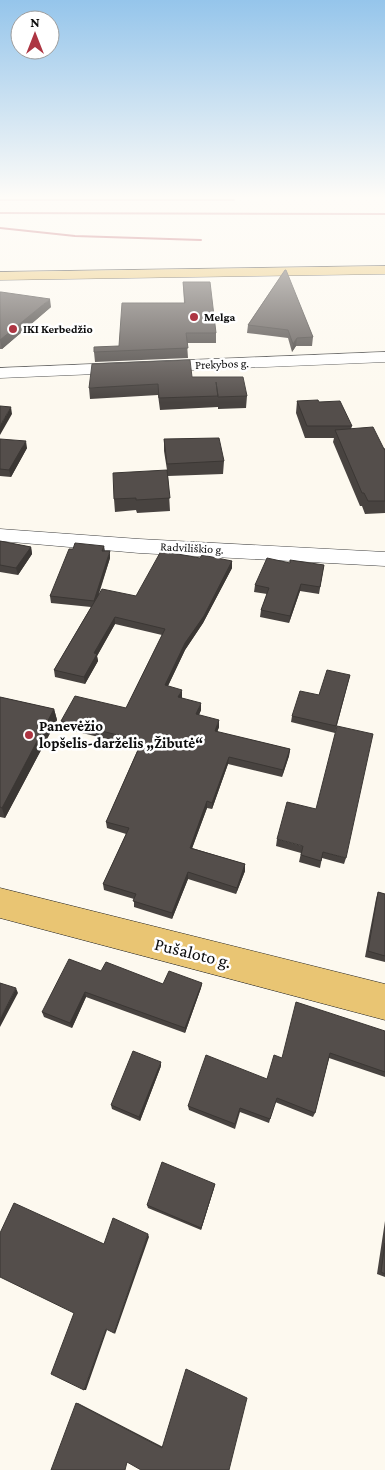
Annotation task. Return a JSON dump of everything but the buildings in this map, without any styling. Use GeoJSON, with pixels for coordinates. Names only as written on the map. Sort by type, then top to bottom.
{"type":"FeatureCollection","features":[{"type":"Feature","properties":{"kind":"main road"},"geometry":{"type":"LineString","coordinates":[[0,276],[290,266]]}},
{"type":"Feature","properties":{"kind":"main road"},"geometry":{"type":"LineString","coordinates":[[0,268],[385,270]]}},
{"type":"Feature","properties":{"kind":"main road","name":"Pušaloto g."},"geometry":{"type":"LineString","coordinates":[[0,903],[385,1002]]}},
{"type":"Feature","properties":{"kind":"street","name":"Prekybos g."},"geometry":{"type":"LineString","coordinates":[[0,373],[385,357]]}},
{"type":"Feature","properties":{"kind":"street","name":"Radviliškio g."},"geometry":{"type":"LineString","coordinates":[[0,535],[138,546],[385,559]]}},
{"type":"Feature","properties":{"kind":"place","name":"Melga"},"geometry":{"type":"Point","coordinates":[194,317]}},
{"type":"Feature","properties":{"kind":"place","name":"IKI Kerbedžio"},"geometry":{"type":"Point","coordinates":[13,329]}},
{"type":"Feature","properties":{"kind":"place","name":"Panevėžio lopšelis-darželis „Žibutė“"},"geometry":{"type":"Point","coordinates":[29,735]}}]}
